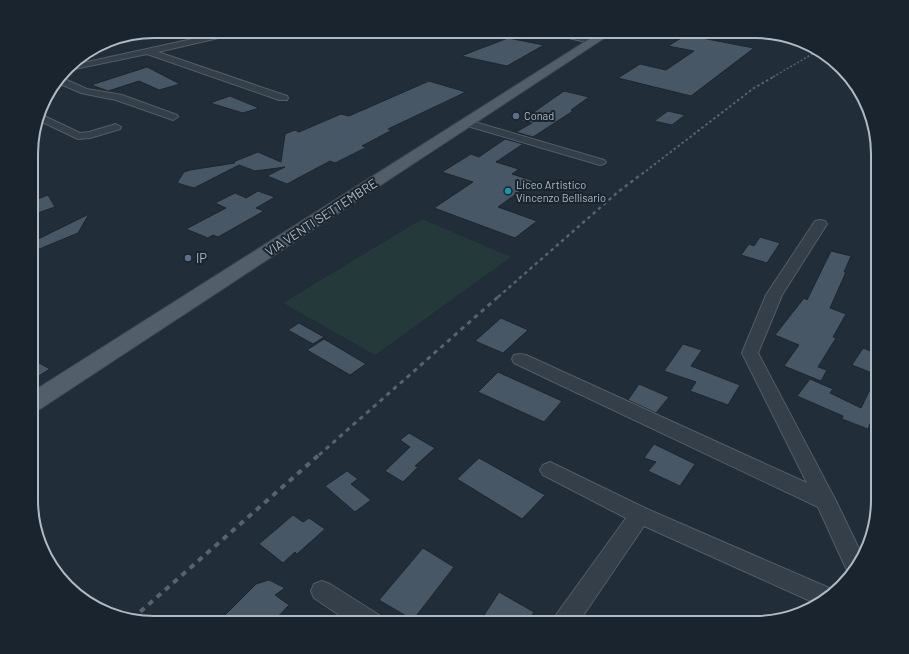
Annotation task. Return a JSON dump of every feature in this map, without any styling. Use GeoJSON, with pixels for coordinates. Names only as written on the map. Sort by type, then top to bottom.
{"type":"FeatureCollection","features":[{"type":"Feature","properties":{"kind":"main road","name":"VIA VENTI SETTEMBRE"},"geometry":{"type":"LineString","coordinates":[[38,399],[600,38]]}},
{"type":"Feature","properties":{"kind":"street"},"geometry":{"type":"LineString","coordinates":[[78,66],[206,38]]}},
{"type":"Feature","properties":{"kind":"street"},"geometry":{"type":"LineString","coordinates":[[582,38],[595,41]]}},
{"type":"Feature","properties":{"kind":"street"},"geometry":{"type":"LineString","coordinates":[[147,50],[283,98]]}},
{"type":"Feature","properties":{"kind":"street"},"geometry":{"type":"LineString","coordinates":[[63,81],[86,92],[121,98],[173,117]]}},
{"type":"Feature","properties":{"kind":"street"},"geometry":{"type":"LineString","coordinates":[[43,119],[78,136],[93,134],[116,127]]}},
{"type":"Feature","properties":{"kind":"street"},"geometry":{"type":"LineString","coordinates":[[468,123],[600,162]]}},
{"type":"Feature","properties":{"kind":"street"},"geometry":{"type":"LineString","coordinates":[[820,224],[774,295],[750,353],[826,501],[854,561]]}},
{"type":"Feature","properties":{"kind":"street"},"geometry":{"type":"LineString","coordinates":[[520,359],[826,501]]}},
{"type":"Feature","properties":{"kind":"street"},"geometry":{"type":"LineString","coordinates":[[550,470],[640,515],[822,595]]}},
{"type":"Feature","properties":{"kind":"street"},"geometry":{"type":"LineString","coordinates":[[569,616],[640,515]]}},
{"type":"Feature","properties":{"kind":"street"},"geometry":{"type":"LineString","coordinates":[[322,591],[360,616]]}},
{"type":"Feature","properties":{"kind":"green space"},"geometry":{"type":"Polygon","coordinates":[[[422,219],[511,257],[375,355],[283,303],[422,219]]]}},
{"type":"Feature","properties":{"kind":"building"},"geometry":{"type":"Polygon","coordinates":[[[508,38],[544,45],[507,66],[461,56],[508,38]]]}},
{"type":"Feature","properties":{"kind":"building"},"geometry":{"type":"Polygon","coordinates":[[[681,38],[702,38],[754,48],[691,96],[618,78],[640,64],[666,70],[694,51],[668,46],[681,38]]]}},
{"type":"Feature","properties":{"kind":"building"},"geometry":{"type":"Polygon","coordinates":[[[147,67],[180,84],[159,90],[139,81],[108,91],[91,85],[147,67]]]}},
{"type":"Feature","properties":{"kind":"building"},"geometry":{"type":"Polygon","coordinates":[[[429,81],[466,92],[388,129],[392,130],[362,146],[367,147],[335,163],[330,161],[287,184],[267,176],[285,167],[255,171],[239,165],[194,188],[177,183],[184,172],[235,163],[233,162],[258,152],[281,162],[285,134],[295,130],[299,132],[341,114],[349,116],[429,81]]]}},
{"type":"Feature","properties":{"kind":"building"},"geometry":{"type":"Polygon","coordinates":[[[564,91],[589,97],[571,110],[573,111],[533,137],[516,132],[532,123],[521,121],[564,91]]]}},
{"type":"Feature","properties":{"kind":"building"},"geometry":{"type":"Polygon","coordinates":[[[230,96],[259,108],[243,113],[210,103],[230,96]]]}},
{"type":"Feature","properties":{"kind":"building"},"geometry":{"type":"Polygon","coordinates":[[[668,111],[685,115],[672,125],[654,121],[668,111]]]}},
{"type":"Feature","properties":{"kind":"building","name":"Liceo Artistico Vincenzo Bellisario"},"geometry":{"type":"Polygon","coordinates":[[[505,139],[523,144],[496,162],[519,169],[512,174],[534,181],[498,207],[537,221],[515,238],[434,208],[473,182],[442,172],[471,154],[479,157],[505,139]]]}},
{"type":"Feature","properties":{"kind":"building"},"geometry":{"type":"Polygon","coordinates":[[[258,191],[275,197],[256,208],[264,211],[218,237],[213,235],[208,238],[186,229],[226,208],[215,203],[235,193],[246,198],[258,191]]]}},
{"type":"Feature","properties":{"kind":"building"},"geometry":{"type":"Polygon","coordinates":[[[48,195],[55,207],[38,213],[38,199],[48,195]]]}},
{"type":"Feature","properties":{"kind":"building"},"geometry":{"type":"Polygon","coordinates":[[[89,214],[78,233],[38,250],[38,239],[89,214]]]}},
{"type":"Feature","properties":{"kind":"building"},"geometry":{"type":"Polygon","coordinates":[[[760,237],[780,243],[767,263],[741,255],[749,244],[754,246],[760,237]]]}},
{"type":"Feature","properties":{"kind":"building"},"geometry":{"type":"Polygon","coordinates":[[[831,251],[851,256],[844,272],[846,272],[830,308],[846,314],[833,337],[836,338],[818,367],[827,370],[821,381],[784,366],[799,345],[775,335],[804,298],[807,300],[831,251]]]}},
{"type":"Feature","properties":{"kind":"building"},"geometry":{"type":"Polygon","coordinates":[[[501,318],[528,330],[503,353],[475,341],[501,318]]]}},
{"type":"Feature","properties":{"kind":"building"},"geometry":{"type":"Polygon","coordinates":[[[299,323],[324,337],[313,344],[288,330],[299,323]]]}},
{"type":"Feature","properties":{"kind":"building"},"geometry":{"type":"Polygon","coordinates":[[[324,339],[366,364],[350,375],[307,350],[324,339]]]}},
{"type":"Feature","properties":{"kind":"building"},"geometry":{"type":"Polygon","coordinates":[[[683,344],[702,350],[691,366],[740,385],[728,405],[690,391],[696,382],[664,371],[683,344]]]}},
{"type":"Feature","properties":{"kind":"building"},"geometry":{"type":"Polygon","coordinates":[[[863,348],[871,351],[871,373],[852,365],[863,348]]]}},
{"type":"Feature","properties":{"kind":"building"},"geometry":{"type":"Polygon","coordinates":[[[38,362],[50,369],[38,376],[38,362]]]}},
{"type":"Feature","properties":{"kind":"building"},"geometry":{"type":"Polygon","coordinates":[[[498,372],[562,401],[544,422],[478,392],[498,372]]]}},
{"type":"Feature","properties":{"kind":"building"},"geometry":{"type":"Polygon","coordinates":[[[810,379],[833,389],[830,393],[861,408],[871,387],[871,422],[868,429],[842,419],[843,416],[797,396],[810,379]]]}},
{"type":"Feature","properties":{"kind":"building"},"geometry":{"type":"Polygon","coordinates":[[[639,384],[669,397],[656,413],[628,400],[639,384]]]}},
{"type":"Feature","properties":{"kind":"building"},"geometry":{"type":"Polygon","coordinates":[[[409,433],[435,448],[415,466],[418,467],[403,482],[385,471],[410,447],[400,440],[409,433]]]}},
{"type":"Feature","properties":{"kind":"building"},"geometry":{"type":"Polygon","coordinates":[[[654,444],[695,464],[680,486],[648,471],[656,462],[644,458],[654,444]]]}},
{"type":"Feature","properties":{"kind":"building"},"geometry":{"type":"Polygon","coordinates":[[[479,458],[545,495],[522,519],[457,479],[479,458]]]}},
{"type":"Feature","properties":{"kind":"building"},"geometry":{"type":"Polygon","coordinates":[[[347,471],[358,479],[351,484],[371,500],[355,512],[325,486],[347,471]]]}},
{"type":"Feature","properties":{"kind":"building"},"geometry":{"type":"Polygon","coordinates":[[[293,515],[303,522],[309,518],[325,529],[297,554],[295,552],[283,563],[259,544],[293,515]]]}},
{"type":"Feature","properties":{"kind":"building"},"geometry":{"type":"Polygon","coordinates":[[[423,548],[454,567],[416,616],[406,616],[379,600],[423,548]]]}},
{"type":"Feature","properties":{"kind":"building"},"geometry":{"type":"Polygon","coordinates":[[[269,580],[285,588],[275,595],[289,605],[279,616],[224,616],[256,584],[269,580]]]}},
{"type":"Feature","properties":{"kind":"building"},"geometry":{"type":"Polygon","coordinates":[[[499,592],[534,612],[531,616],[484,616],[499,592]]]}},
{"type":"Feature","properties":{"kind":"railway"},"geometry":{"type":"LineString","coordinates":[[773,77],[813,53]]}},
{"type":"Feature","properties":{"kind":"railway"},"geometry":{"type":"LineString","coordinates":[[642,174],[754,88],[775,76]]}},
{"type":"Feature","properties":{"kind":"railway"},"geometry":{"type":"LineString","coordinates":[[498,297],[618,192],[643,173]]}},
{"type":"Feature","properties":{"kind":"railway"},"geometry":{"type":"LineString","coordinates":[[319,455],[499,296]]}},
{"type":"Feature","properties":{"kind":"railway"},"geometry":{"type":"LineString","coordinates":[[137,615],[320,454]]}},
{"type":"Feature","properties":{"kind":"place","name":"Conad"},"geometry":{"type":"Point","coordinates":[516,116]}},
{"type":"Feature","properties":{"kind":"place","name":"Liceo Artistico Vincenzo Bellisario"},"geometry":{"type":"Point","coordinates":[508,191]}},
{"type":"Feature","properties":{"kind":"place","name":"IP"},"geometry":{"type":"Point","coordinates":[188,258]}}]}
